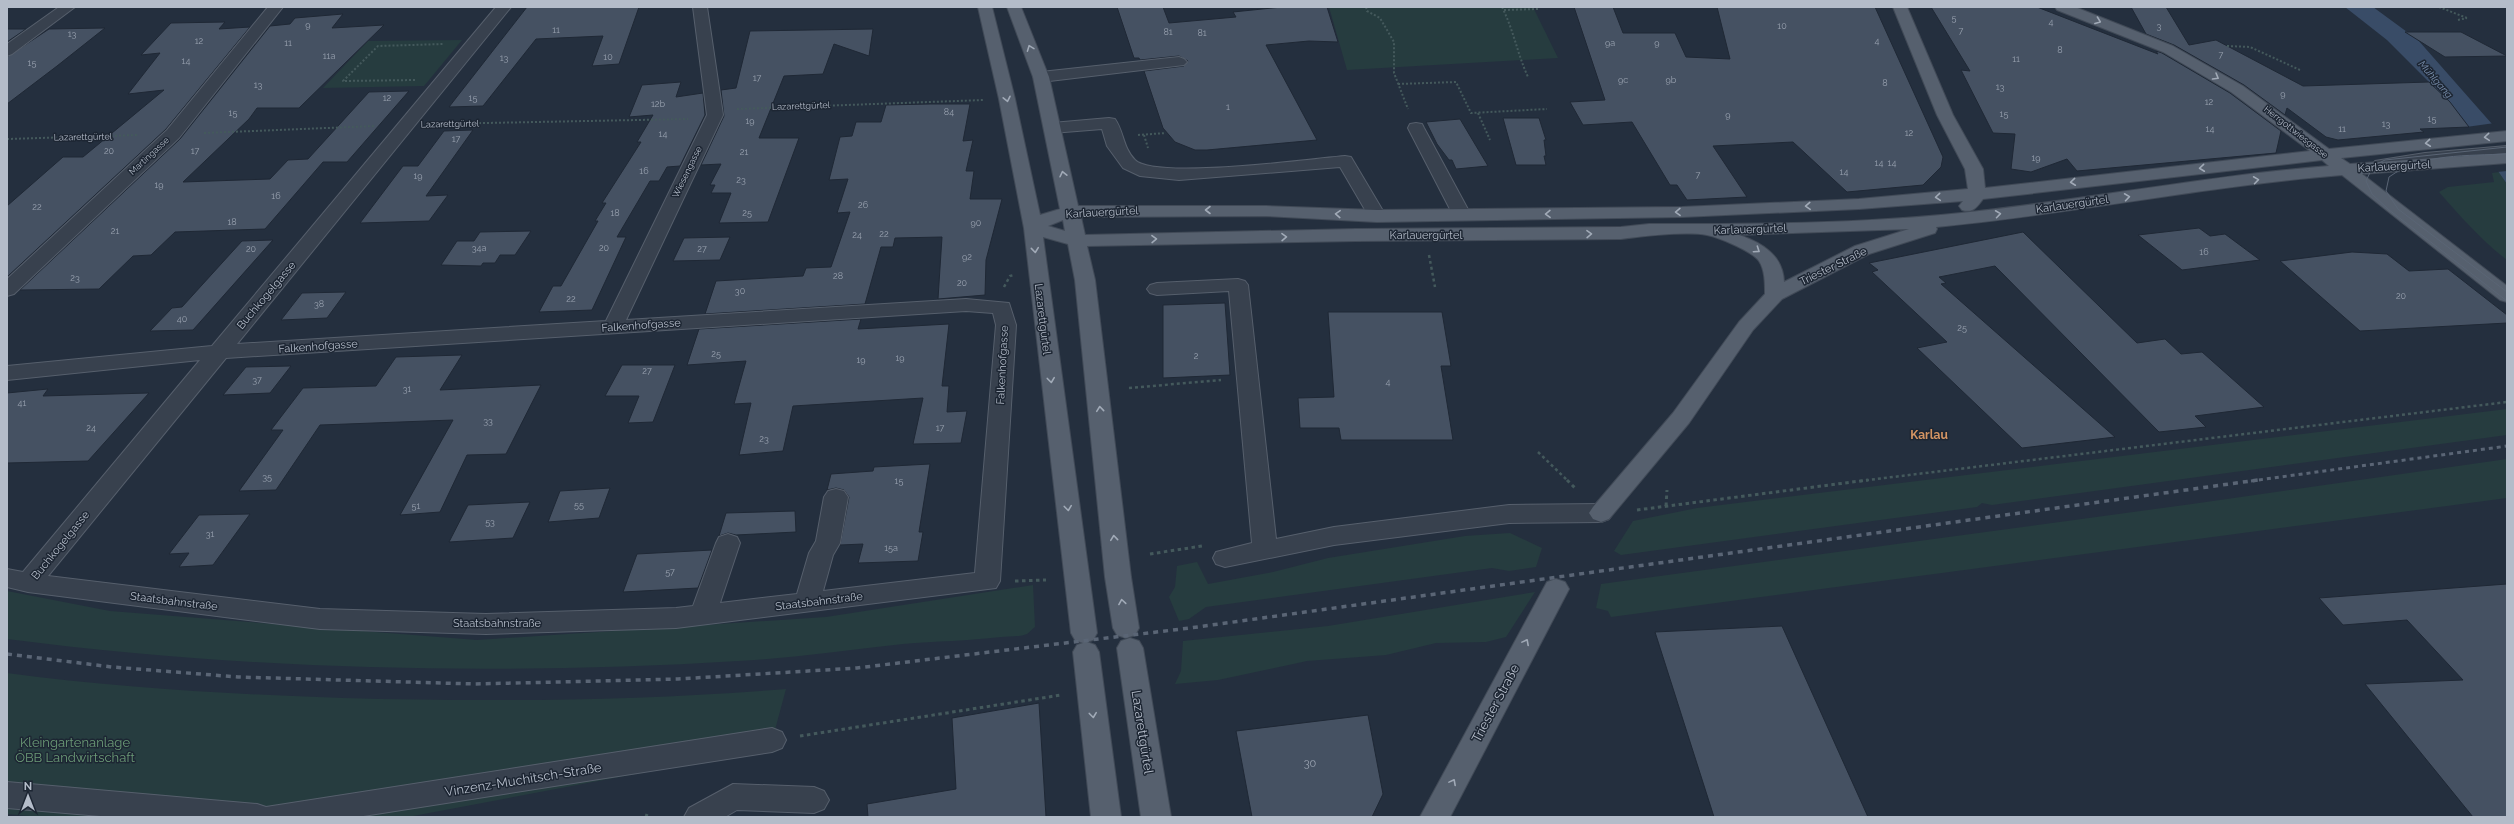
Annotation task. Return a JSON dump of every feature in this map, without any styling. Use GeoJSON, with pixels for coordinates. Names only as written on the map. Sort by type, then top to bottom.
{"type":"FeatureCollection","features":[{"type":"Feature","properties":{"kind":"main road","name":"Lazarettgürtel"},"geometry":{"type":"LineString","coordinates":[[985,7],[1007,99],[1033,228],[1106,817]]}},
{"type":"Feature","properties":{"kind":"main road","name":"Lazarettgürtel"},"geometry":{"type":"LineString","coordinates":[[1014,7],[1041,77],[1079,241],[1085,280],[1118,577],[1156,817]]}},
{"type":"Feature","properties":{"kind":"main road"},"geometry":{"type":"LineString","coordinates":[[1900,7],[1945,115],[1974,169],[1977,194],[1960,219]]}},
{"type":"Feature","properties":{"kind":"main road","name":"Herrgottwiesgasse"},"geometry":{"type":"LineString","coordinates":[[2062,7],[2136,35],[2199,67],[2267,109],[2507,296]]}},
{"type":"Feature","properties":{"kind":"main road","name":"Karlauergürtel"},"geometry":{"type":"LineString","coordinates":[[1033,228],[1049,217],[1072,212],[1258,210],[1377,216],[1682,212],[1859,204],[1977,194],[2324,154],[2507,136]]}},
{"type":"Feature","properties":{"kind":"main road","name":"Karlauergürtel"},"geometry":{"type":"LineString","coordinates":[[1033,228],[1079,241],[1708,230],[1874,225],[1960,219],[2373,166],[2481,157],[2507,158]]}},
{"type":"Feature","properties":{"kind":"main road","name":"Triester Straße"},"geometry":{"type":"LineString","coordinates":[[1601,513],[1681,418],[1746,326],[1775,295],[1862,250],[1960,219]]}},
{"type":"Feature","properties":{"kind":"main road"},"geometry":{"type":"LineString","coordinates":[[1708,230],[1749,245],[1769,259],[1775,277],[1775,295]]}},
{"type":"Feature","properties":{"kind":"main road","name":"Triester Straße"},"geometry":{"type":"LineString","coordinates":[[1435,817],[1556,589]]}},
{"type":"Feature","properties":{"kind":"street"},"geometry":{"type":"LineString","coordinates":[[7,51],[68,7]]}},
{"type":"Feature","properties":{"kind":"street","name":"Martingasse"},"geometry":{"type":"LineString","coordinates":[[7,290],[173,134],[276,7]]}},
{"type":"Feature","properties":{"kind":"street","name":"Buchkogelgasse"},"geometry":{"type":"LineString","coordinates":[[18,581],[218,352],[504,7]]}},
{"type":"Feature","properties":{"kind":"street"},"geometry":{"type":"LineString","coordinates":[[700,7],[713,114]]}},
{"type":"Feature","properties":{"kind":"street"},"geometry":{"type":"LineString","coordinates":[[1041,77],[1179,62]]}},
{"type":"Feature","properties":{"kind":"street","name":"Wiesengasse"},"geometry":{"type":"LineString","coordinates":[[613,327],[713,114]]}},
{"type":"Feature","properties":{"kind":"street"},"geometry":{"type":"LineString","coordinates":[[1052,128],[1109,123],[1116,146],[1129,164],[1140,171],[1178,175],[1345,161],[1377,216]]}},
{"type":"Feature","properties":{"kind":"street"},"geometry":{"type":"LineString","coordinates":[[1416,128],[1462,215]]}},
{"type":"Feature","properties":{"kind":"street"},"geometry":{"type":"LineString","coordinates":[[2481,157],[2507,151]]}},
{"type":"Feature","properties":{"kind":"street"},"geometry":{"type":"LineString","coordinates":[[1157,288],[1238,285],[1265,550]]}},
{"type":"Feature","properties":{"kind":"street","name":"Falkenhofgasse"},"geometry":{"type":"LineString","coordinates":[[7,374],[218,352],[966,305],[1002,307],[1006,325],[987,581]]}},
{"type":"Feature","properties":{"kind":"street"},"geometry":{"type":"LineString","coordinates":[[807,602],[821,553],[828,543],[836,497]]}},
{"type":"Feature","properties":{"kind":"street"},"geometry":{"type":"LineString","coordinates":[[1225,558],[1334,536],[1509,514],[1601,513]]}},
{"type":"Feature","properties":{"kind":"street"},"geometry":{"type":"LineString","coordinates":[[703,615],[728,543]]}},
{"type":"Feature","properties":{"kind":"street","name":"Staatsbahnstraße"},"geometry":{"type":"LineString","coordinates":[[18,581],[320,619],[486,624],[676,618],[987,581]]}},
{"type":"Feature","properties":{"kind":"street","name":"Vinzenz-Muchitsch-Straße"},"geometry":{"type":"LineString","coordinates":[[274,817],[772,740]]}},
{"type":"Feature","properties":{"kind":"street"},"geometry":{"type":"LineString","coordinates":[[7,795],[257,817]]}},
{"type":"Feature","properties":{"kind":"street"},"geometry":{"type":"LineString","coordinates":[[699,817],[733,797],[814,800]]}},
{"type":"Feature","properties":{"kind":"path"},"geometry":{"type":"LineString","coordinates":[[1366,7],[1367,11],[1380,18],[1394,42],[1394,73],[1416,128]]}},
{"type":"Feature","properties":{"kind":"path"},"geometry":{"type":"LineString","coordinates":[[2439,7],[2467,18],[2458,20]]}},
{"type":"Feature","properties":{"kind":"path"},"geometry":{"type":"LineString","coordinates":[[1528,77],[1518,56],[1513,28],[1503,8],[1538,9]]}},
{"type":"Feature","properties":{"kind":"path"},"geometry":{"type":"LineString","coordinates":[[442,80],[343,81],[378,46],[473,43]]}},
{"type":"Feature","properties":{"kind":"path"},"geometry":{"type":"LineString","coordinates":[[2227,46],[2250,47],[2300,70]]}},
{"type":"Feature","properties":{"kind":"path"},"geometry":{"type":"LineString","coordinates":[[1398,84],[1456,82],[1471,113],[1547,109]]}},
{"type":"Feature","properties":{"kind":"path","name":"Lazarettgürtel"},"geometry":{"type":"LineString","coordinates":[[203,133],[713,114],[984,100]]}},
{"type":"Feature","properties":{"kind":"path"},"geometry":{"type":"LineString","coordinates":[[1478,113],[1490,140]]}},
{"type":"Feature","properties":{"kind":"path","name":"Lazarettgürtel"},"geometry":{"type":"LineString","coordinates":[[7,138],[143,135]]}},
{"type":"Feature","properties":{"kind":"path"},"geometry":{"type":"LineString","coordinates":[[1144,135],[1147,143]]}},
{"type":"Feature","properties":{"kind":"path"},"geometry":{"type":"LineString","coordinates":[[1427,249],[1435,288]]}},
{"type":"Feature","properties":{"kind":"path"},"geometry":{"type":"LineString","coordinates":[[1129,388],[1248,378]]}},
{"type":"Feature","properties":{"kind":"path"},"geometry":{"type":"LineString","coordinates":[[1630,511],[2507,402]]}},
{"type":"Feature","properties":{"kind":"path"},"geometry":{"type":"LineString","coordinates":[[1538,452],[1576,489]]}},
{"type":"Feature","properties":{"kind":"path"},"geometry":{"type":"LineString","coordinates":[[1666,506],[1667,490]]}},
{"type":"Feature","properties":{"kind":"path"},"geometry":{"type":"LineString","coordinates":[[772,740],[1060,694]]}},
{"type":"Feature","properties":{"kind":"green space"},"geometry":{"type":"Polygon","coordinates":[[[1329,7],[1533,7],[1558,58],[1347,70],[1329,7]]]}},
{"type":"Feature","properties":{"kind":"green space"},"geometry":{"type":"Polygon","coordinates":[[[462,40],[424,86],[323,88],[368,41],[462,40]]]}},
{"type":"Feature","properties":{"kind":"green space"},"geometry":{"type":"Polygon","coordinates":[[[2499,172],[2507,184],[2507,260],[2480,237],[2439,192],[2448,187],[2494,182],[2492,173],[2499,172]]]}},
{"type":"Feature","properties":{"kind":"green space"},"geometry":{"type":"Polygon","coordinates":[[[2507,409],[2507,435],[1992,505],[1982,503],[1977,507],[1621,555],[1614,551],[1633,521],[1697,508],[2507,409]]]}},
{"type":"Feature","properties":{"kind":"green space"},"geometry":{"type":"Polygon","coordinates":[[[2507,459],[2507,498],[1611,617],[1608,611],[1596,608],[1601,584],[2192,504],[2507,459]]]}},
{"type":"Feature","properties":{"kind":"green space"},"geometry":{"type":"Polygon","coordinates":[[[1510,533],[1542,548],[1536,567],[1509,571],[1492,568],[1206,607],[1189,619],[1179,621],[1169,597],[1175,587],[1177,566],[1197,562],[1208,584],[1273,572],[1328,558],[1465,536],[1510,533]]]}},
{"type":"Feature","properties":{"kind":"green space"},"geometry":{"type":"Polygon","coordinates":[[[1033,585],[1035,627],[1024,635],[903,644],[759,660],[647,666],[463,669],[280,664],[189,658],[7,639],[7,591],[110,611],[477,640],[826,617],[1033,585]]]}},
{"type":"Feature","properties":{"kind":"green space"},"geometry":{"type":"Polygon","coordinates":[[[1535,592],[1506,637],[1486,642],[1436,643],[1386,655],[1307,661],[1218,680],[1175,684],[1181,671],[1183,641],[1328,626],[1535,592]]]}},
{"type":"Feature","properties":{"kind":"green space","name":"Kleingartenanlage ÖBB Landwirtschaft"},"geometry":{"type":"Polygon","coordinates":[[[7,673],[91,683],[175,690],[343,698],[564,700],[675,696],[786,689],[769,752],[678,766],[408,817],[40,817],[7,814],[7,673]]]}},
{"type":"Feature","properties":{"kind":"water","name":"Mühlgang"},"geometry":{"type":"Polygon","coordinates":[[[2345,7],[2373,7],[2418,40],[2492,124],[2507,136],[2507,184],[2452,105],[2387,40],[2345,7]]]}},
{"type":"Feature","properties":{"kind":"pier"},"geometry":{"type":"Polygon","coordinates":[[[2495,123],[2507,134],[2507,171],[2497,172],[2466,127],[2495,123]]]}},
{"type":"Feature","properties":{"kind":"building"},"geometry":{"type":"Polygon","coordinates":[[[527,7],[639,7],[619,64],[592,66],[603,36],[536,39],[483,106],[449,107],[527,7]]]}},
{"type":"Feature","properties":{"kind":"building"},"geometry":{"type":"Polygon","coordinates":[[[1117,7],[1163,7],[1169,23],[1236,17],[1233,12],[1282,7],[1327,7],[1338,42],[1309,41],[1266,45],[1317,140],[1207,150],[1195,150],[1175,142],[1163,128],[1144,71],[1184,66],[1188,61],[1179,56],[1140,60],[1139,58],[1134,58],[1117,7]]]}},
{"type":"Feature","properties":{"kind":"building"},"geometry":{"type":"Polygon","coordinates":[[[1574,7],[1613,7],[1623,33],[1675,33],[1686,57],[1730,59],[1717,7],[1875,7],[1943,157],[1941,167],[1923,185],[1847,192],[1793,142],[1713,146],[1747,197],[1687,200],[1677,185],[1670,185],[1632,122],[1583,125],[1570,102],[1605,100],[1574,7]]]}},
{"type":"Feature","properties":{"kind":"building"},"geometry":{"type":"Polygon","coordinates":[[[1931,7],[2037,7],[2158,54],[2156,51],[2162,53],[2230,93],[2281,131],[2276,153],[2077,171],[2067,159],[2031,172],[2011,169],[2015,134],[1993,133],[1961,70],[1970,71],[1931,7]]]}},
{"type":"Feature","properties":{"kind":"building"},"geometry":{"type":"Polygon","coordinates":[[[2131,7],[2166,7],[2189,45],[2216,40],[2303,86],[2429,82],[2450,102],[2469,127],[2420,129],[2424,132],[2338,140],[2326,137],[2287,108],[2285,115],[2244,85],[2174,45],[2146,34],[2131,7]]]}},
{"type":"Feature","properties":{"kind":"building"},"geometry":{"type":"Polygon","coordinates":[[[343,14],[332,28],[384,25],[299,108],[257,108],[249,119],[183,182],[270,179],[288,160],[308,159],[369,92],[409,91],[347,162],[323,162],[265,229],[175,232],[151,255],[133,256],[99,289],[20,290],[180,139],[270,26],[290,24],[295,18],[343,14]]]}},
{"type":"Feature","properties":{"kind":"building"},"geometry":{"type":"Polygon","coordinates":[[[225,22],[219,29],[250,27],[166,129],[7,277],[7,206],[63,157],[83,157],[164,90],[128,94],[160,53],[141,55],[171,23],[225,22]]]}},
{"type":"Feature","properties":{"kind":"building"},"geometry":{"type":"Polygon","coordinates":[[[105,28],[7,104],[7,57],[49,29],[105,28]]]}},
{"type":"Feature","properties":{"kind":"building"},"geometry":{"type":"Polygon","coordinates":[[[7,29],[26,29],[7,42],[7,29]]]}},
{"type":"Feature","properties":{"kind":"building"},"geometry":{"type":"Polygon","coordinates":[[[873,29],[869,56],[834,44],[823,74],[784,76],[759,138],[799,138],[768,222],[719,223],[731,193],[711,193],[715,185],[710,185],[721,164],[701,165],[724,116],[721,90],[736,88],[750,31],[873,29]]]}},
{"type":"Feature","properties":{"kind":"building"},"geometry":{"type":"Polygon","coordinates":[[[2405,32],[2461,32],[2507,56],[2445,57],[2405,32]]]}},
{"type":"Feature","properties":{"kind":"building"},"geometry":{"type":"Polygon","coordinates":[[[681,82],[676,97],[703,93],[705,115],[680,166],[667,167],[659,181],[650,181],[617,237],[626,237],[592,310],[539,312],[553,286],[561,286],[598,221],[595,221],[606,203],[602,203],[641,142],[637,142],[653,115],[629,117],[642,85],[681,82]]]}},
{"type":"Feature","properties":{"kind":"building"},"geometry":{"type":"Polygon","coordinates":[[[970,104],[963,141],[973,140],[966,171],[974,171],[970,199],[1002,199],[986,260],[985,295],[938,299],[942,237],[895,238],[893,247],[881,247],[865,304],[705,314],[716,281],[803,276],[806,268],[831,267],[850,212],[837,213],[848,179],[829,180],[840,137],[852,136],[856,122],[881,122],[886,105],[970,104]]]}},
{"type":"Feature","properties":{"kind":"building"},"geometry":{"type":"Polygon","coordinates":[[[1503,118],[1539,118],[1546,140],[1544,140],[1546,156],[1544,156],[1546,165],[1516,165],[1503,118]]]}},
{"type":"Feature","properties":{"kind":"building"},"geometry":{"type":"Polygon","coordinates":[[[1460,119],[1488,166],[1456,169],[1452,160],[1449,160],[1437,144],[1426,122],[1460,119]]]}},
{"type":"Feature","properties":{"kind":"building"},"geometry":{"type":"Polygon","coordinates":[[[473,130],[426,196],[448,195],[429,221],[360,223],[403,166],[418,166],[444,131],[473,130]]]}},
{"type":"Feature","properties":{"kind":"building"},"geometry":{"type":"Polygon","coordinates":[[[2199,228],[2210,236],[2225,234],[2260,260],[2182,270],[2138,235],[2199,228]]]}},
{"type":"Feature","properties":{"kind":"building"},"geometry":{"type":"Polygon","coordinates":[[[531,231],[515,255],[500,255],[495,263],[483,263],[481,266],[441,265],[457,241],[474,241],[480,232],[531,231]]]}},
{"type":"Feature","properties":{"kind":"building"},"geometry":{"type":"Polygon","coordinates":[[[2023,232],[2137,343],[2165,339],[2181,354],[2202,352],[2264,407],[2195,416],[2206,427],[2159,432],[1995,266],[1939,277],[1946,283],[1941,284],[2115,437],[2022,448],[1917,348],[1947,342],[1872,272],[1878,270],[1869,263],[2023,232]]]}},
{"type":"Feature","properties":{"kind":"building"},"geometry":{"type":"Polygon","coordinates":[[[730,237],[720,260],[673,261],[684,238],[730,237]]]}},
{"type":"Feature","properties":{"kind":"building"},"geometry":{"type":"Polygon","coordinates":[[[273,240],[193,330],[150,331],[172,308],[182,307],[242,241],[273,240]]]}},
{"type":"Feature","properties":{"kind":"building"},"geometry":{"type":"Polygon","coordinates":[[[2352,252],[2387,254],[2409,271],[2448,269],[2507,315],[2507,323],[2360,331],[2280,261],[2352,252]]]}},
{"type":"Feature","properties":{"kind":"building"},"geometry":{"type":"Polygon","coordinates":[[[346,292],[327,318],[281,320],[302,293],[346,292]]]}},
{"type":"Feature","properties":{"kind":"building"},"geometry":{"type":"Polygon","coordinates":[[[1225,303],[1230,375],[1163,378],[1163,305],[1225,303]]]}},
{"type":"Feature","properties":{"kind":"building"},"geometry":{"type":"Polygon","coordinates":[[[1328,312],[1442,312],[1451,366],[1441,366],[1453,440],[1341,440],[1339,428],[1300,428],[1298,398],[1334,397],[1328,312]]]}},
{"type":"Feature","properties":{"kind":"building"},"geometry":{"type":"Polygon","coordinates":[[[861,319],[858,329],[949,324],[942,386],[949,386],[947,412],[967,411],[961,443],[913,444],[923,398],[793,406],[783,451],[739,455],[751,403],[734,404],[746,361],[687,365],[699,329],[861,319]]]}},
{"type":"Feature","properties":{"kind":"building"},"geometry":{"type":"Polygon","coordinates":[[[462,355],[440,390],[541,385],[506,454],[467,455],[440,512],[400,515],[453,420],[320,425],[276,490],[239,491],[283,430],[271,430],[303,388],[376,386],[396,357],[462,355]]]}},
{"type":"Feature","properties":{"kind":"building"},"geometry":{"type":"Polygon","coordinates":[[[622,365],[675,365],[653,422],[628,423],[639,396],[605,396],[622,365]]]}},
{"type":"Feature","properties":{"kind":"building"},"geometry":{"type":"Polygon","coordinates":[[[291,366],[270,393],[223,395],[246,367],[291,366]]]}},
{"type":"Feature","properties":{"kind":"building"},"geometry":{"type":"Polygon","coordinates":[[[48,389],[43,396],[149,393],[88,461],[7,463],[7,393],[48,389]]]}},
{"type":"Feature","properties":{"kind":"building"},"geometry":{"type":"Polygon","coordinates":[[[930,464],[919,532],[923,532],[918,561],[858,563],[863,544],[840,545],[849,497],[844,490],[836,488],[827,490],[831,474],[873,471],[874,467],[930,464]]]}},
{"type":"Feature","properties":{"kind":"building"},"geometry":{"type":"Polygon","coordinates":[[[610,488],[599,518],[548,522],[560,491],[610,488]]]}},
{"type":"Feature","properties":{"kind":"building"},"geometry":{"type":"Polygon","coordinates":[[[530,502],[513,538],[449,542],[468,505],[530,502]]]}},
{"type":"Feature","properties":{"kind":"building"},"geometry":{"type":"Polygon","coordinates":[[[795,511],[796,532],[736,535],[728,533],[719,536],[726,513],[795,511]]]}},
{"type":"Feature","properties":{"kind":"building"},"geometry":{"type":"Polygon","coordinates":[[[250,514],[213,565],[179,567],[189,553],[169,554],[199,515],[250,514]]]}},
{"type":"Feature","properties":{"kind":"building"},"geometry":{"type":"Polygon","coordinates":[[[712,550],[698,588],[623,592],[637,554],[712,550]]]}},
{"type":"Feature","properties":{"kind":"building"},"geometry":{"type":"Polygon","coordinates":[[[2507,584],[2507,817],[2473,817],[2365,684],[2463,680],[2407,620],[2343,625],[2319,598],[2507,584]]]}},
{"type":"Feature","properties":{"kind":"building"},"geometry":{"type":"Polygon","coordinates":[[[1782,626],[1868,817],[1714,817],[1655,632],[1782,626]]]}},
{"type":"Feature","properties":{"kind":"building"},"geometry":{"type":"Polygon","coordinates":[[[1039,703],[1046,817],[868,817],[867,804],[956,789],[952,718],[1039,703]]]}},
{"type":"Feature","properties":{"kind":"building"},"geometry":{"type":"Polygon","coordinates":[[[1368,715],[1383,794],[1372,817],[1252,817],[1236,731],[1368,715]]]}},
{"type":"Feature","properties":{"kind":"tram line"},"geometry":{"type":"LineString","coordinates":[[2507,147],[2385,160],[2373,166],[2366,181],[2372,194],[2388,209],[2507,301]]}},
{"type":"Feature","properties":{"kind":"tram line"},"geometry":{"type":"LineString","coordinates":[[2507,154],[2446,157],[2416,164],[2402,169],[2389,177],[2386,191],[2398,209],[2507,292]]}},
{"type":"Feature","properties":{"kind":"railway"},"geometry":{"type":"LineString","coordinates":[[2251,481],[2507,446]]}},
{"type":"Feature","properties":{"kind":"railway"},"geometry":{"type":"LineString","coordinates":[[7,654],[112,667],[238,677],[475,684],[678,679],[857,668],[1190,628],[2258,480]]}},
{"type":"Feature","properties":{"kind":"district","name":"Karlau"},"geometry":{"type":"Point","coordinates":[1929,435]}}]}
